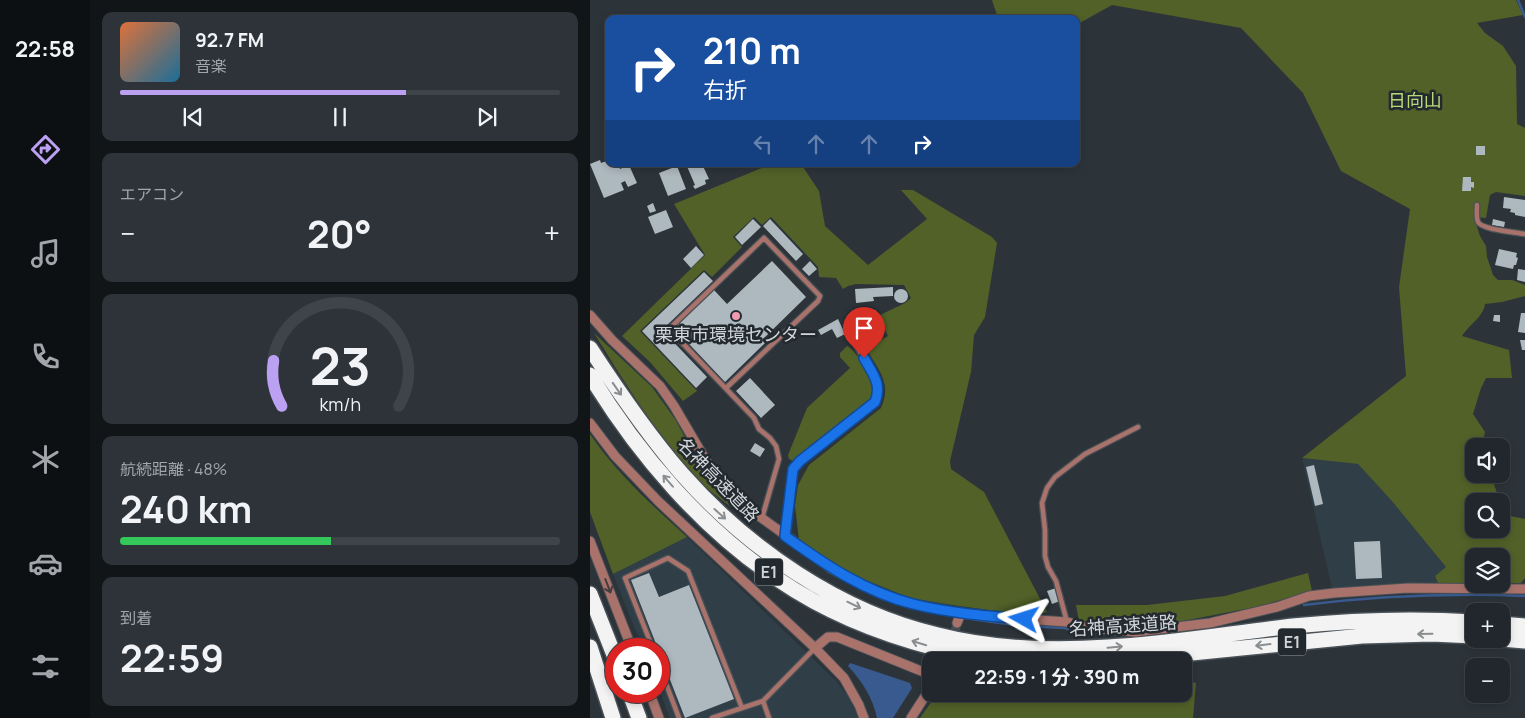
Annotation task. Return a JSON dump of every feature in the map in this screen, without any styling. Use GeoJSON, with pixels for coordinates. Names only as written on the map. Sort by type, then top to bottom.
{"type":"FeatureCollection","features":[{"type":"Feature","properties":{"kind":"highway","name":"名神高速道路"},"geometry":{"type":"LineString","coordinates":[[590,348],[616,388],[670,460],[701,494],[749,539],[817,585],[859,607],[900,624],[938,635],[979,643],[1024,648],[1071,649],[1150,644],[1293,626],[1361,620],[1432,619],[1465,621]]}},
{"type":"Feature","properties":{"kind":"highway","name":"名神高速道路"},"geometry":{"type":"LineString","coordinates":[[590,375],[603,397],[636,442],[670,483],[703,518],[779,580],[826,607],[856,621],[896,636],[956,652]]}},
{"type":"Feature","properties":{"kind":"highway"},"geometry":{"type":"LineString","coordinates":[[590,594],[607,638]]}},
{"type":"Feature","properties":{"kind":"highway"},"geometry":{"type":"LineString","coordinates":[[1510,625],[1525,626]]}},
{"type":"Feature","properties":{"kind":"highway","name":"名神高速道路"},"geometry":{"type":"LineString","coordinates":[[1192,653],[1362,636],[1432,634],[1465,636]]}},
{"type":"Feature","properties":{"kind":"highway"},"geometry":{"type":"LineString","coordinates":[[1510,640],[1525,641]]}},
{"type":"Feature","properties":{"kind":"highway"},"geometry":{"type":"LineString","coordinates":[[590,648],[607,718]]}},
{"type":"Feature","properties":{"kind":"highway"},"geometry":{"type":"LineString","coordinates":[[590,648],[613,718]]}},
{"type":"Feature","properties":{"kind":"highway"},"geometry":{"type":"LineString","coordinates":[[633,703],[639,718]]}},
{"type":"Feature","properties":{"kind":"street"},"geometry":{"type":"LineString","coordinates":[[590,315],[612,340],[660,386],[711,469],[745,506],[832,569],[884,595],[913,604],[961,613],[1068,622],[1092,628],[1135,632],[1210,623],[1277,607],[1309,596],[1334,593],[1408,588],[1525,589]]}},
{"type":"Feature","properties":{"kind":"street"},"geometry":{"type":"LineString","coordinates":[[590,424],[615,456],[658,501],[844,678],[864,718]]}},
{"type":"Feature","properties":{"kind":"street"},"geometry":{"type":"LineString","coordinates":[[590,541],[628,638]]}},
{"type":"Feature","properties":{"kind":"street"},"geometry":{"type":"LineString","coordinates":[[957,623],[961,613]]}},
{"type":"Feature","properties":{"kind":"street"},"geometry":{"type":"LineString","coordinates":[[814,648],[828,637],[836,637],[922,671]]}},
{"type":"Feature","properties":{"kind":"street"},"geometry":{"type":"LineString","coordinates":[[911,718],[922,701]]}},
{"type":"Feature","properties":{"kind":"street"},"geometry":{"type":"LineString","coordinates":[[653,703],[659,718]]}},
{"type":"Feature","properties":{"kind":"lane"},"geometry":{"type":"LineString","coordinates":[[1477,205],[1477,221],[1480,225],[1492,229],[1525,234]]}},
{"type":"Feature","properties":{"kind":"lane"},"geometry":{"type":"LineString","coordinates":[[726,388],[818,301],[820,296],[764,238],[669,329],[754,418],[759,429],[776,446],[779,459],[762,519]]}},
{"type":"Feature","properties":{"kind":"lane"},"geometry":{"type":"LineString","coordinates":[[785,536],[793,469],[800,461],[875,402],[879,393],[877,382],[858,346]]}},
{"type":"Feature","properties":{"kind":"lane"},"geometry":{"type":"LineString","coordinates":[[1068,622],[1056,581],[1048,567],[1045,556],[1042,503],[1047,488],[1055,477],[1085,454],[1138,427]]}},
{"type":"Feature","properties":{"kind":"lane"},"geometry":{"type":"LineString","coordinates":[[649,638],[626,578],[668,558],[688,571],[742,708]]}},
{"type":"Feature","properties":{"kind":"lane"},"geometry":{"type":"LineString","coordinates":[[712,718],[764,701],[814,648]]}},
{"type":"Feature","properties":{"kind":"lane"},"geometry":{"type":"LineString","coordinates":[[670,694],[679,718]]}},
{"type":"Feature","properties":{"kind":"lane"},"geometry":{"type":"LineString","coordinates":[[764,701],[769,718]]}},
{"type":"Feature","properties":{"kind":"shaded area"},"geometry":{"type":"Polygon","coordinates":[[[1302,458],[1358,464],[1391,500],[1446,567],[1435,576],[1438,583],[1332,588],[1302,458]]]}},
{"type":"Feature","properties":{"kind":"shaded area"},"geometry":{"type":"Polygon","coordinates":[[[687,537],[837,682],[850,699],[858,718],[670,718],[664,703],[670,703],[670,638],[639,638],[613,574],[687,537]]]}},
{"type":"Feature","properties":{"kind":"green space","name":"日向山"},"geometry":{"type":"Polygon","coordinates":[[[992,0],[1516,0],[1523,15],[1477,23],[1485,33],[1503,46],[1516,66],[1517,124],[1525,128],[1525,196],[1496,192],[1490,195],[1486,218],[1474,217],[1480,236],[1486,246],[1487,257],[1493,275],[1498,280],[1512,280],[1525,285],[1525,296],[1485,304],[1482,313],[1462,336],[1509,350],[1512,378],[1486,378],[1473,414],[1485,432],[1484,438],[1465,438],[1465,483],[1493,483],[1497,493],[1465,493],[1465,538],[1510,538],[1510,516],[1525,519],[1525,578],[1521,583],[1510,583],[1510,548],[1465,548],[1465,583],[1438,583],[1435,576],[1446,567],[1391,500],[1358,464],[1302,458],[1406,376],[1399,287],[1410,209],[1341,171],[1303,93],[1241,28],[1112,5],[1080,23],[1080,15],[997,15],[992,0]]]}},
{"type":"Feature","properties":{"kind":"green space"},"geometry":{"type":"Polygon","coordinates":[[[764,167],[803,167],[819,191],[825,226],[868,265],[927,219],[901,190],[913,190],[992,237],[997,243],[985,317],[974,335],[971,372],[950,461],[951,469],[984,492],[1047,612],[1035,616],[910,598],[858,577],[829,561],[799,540],[795,506],[798,485],[809,465],[881,408],[885,384],[880,371],[867,350],[888,336],[878,316],[905,303],[911,298],[904,285],[856,284],[843,289],[836,278],[819,277],[818,267],[771,217],[762,225],[754,217],[733,237],[742,247],[712,277],[704,270],[640,331],[697,391],[683,401],[650,362],[622,336],[705,255],[674,204],[764,167]]]}},
{"type":"Feature","properties":{"kind":"green space"},"geometry":{"type":"Polygon","coordinates":[[[594,333],[652,387],[675,419],[698,461],[716,486],[733,503],[731,507],[697,479],[679,458],[628,388],[594,333]]]}},
{"type":"Feature","properties":{"kind":"green space"},"geometry":{"type":"Polygon","coordinates":[[[847,346],[851,348],[867,370],[875,394],[793,461],[789,459],[788,455],[807,408],[850,368],[840,357],[840,353],[847,346]]]}},
{"type":"Feature","properties":{"kind":"green space"},"geometry":{"type":"Polygon","coordinates":[[[590,434],[623,476],[687,537],[613,574],[590,512],[590,434]]]}},
{"type":"Feature","properties":{"kind":"green space"},"geometry":{"type":"Polygon","coordinates":[[[1308,573],[1312,591],[1256,607],[1172,623],[1123,627],[1103,626],[1079,621],[1076,605],[1147,605],[1225,596],[1308,573]]]}},
{"type":"Feature","properties":{"kind":"green space"},"geometry":{"type":"Polygon","coordinates":[[[1192,682],[1196,683],[1193,718],[920,718],[931,702],[1192,702],[1192,682]]]}},
{"type":"Feature","properties":{"kind":"water"},"geometry":{"type":"Polygon","coordinates":[[[850,663],[910,683],[912,688],[893,718],[877,718],[866,690],[848,666],[850,663]]]}},
{"type":"Feature","properties":{"kind":"building"},"geometry":{"type":"Polygon","coordinates":[[[1476,146],[1485,146],[1485,155],[1476,155],[1476,146]]]}},
{"type":"Feature","properties":{"kind":"building"},"geometry":{"type":"Polygon","coordinates":[[[600,160],[601,163],[605,162],[605,167],[619,167],[620,169],[630,167],[637,183],[628,187],[625,181],[621,183],[624,190],[604,198],[590,164],[600,160]]]}},
{"type":"Feature","properties":{"kind":"building"},"geometry":{"type":"Polygon","coordinates":[[[677,167],[686,189],[668,196],[659,173],[677,167]]]}},
{"type":"Feature","properties":{"kind":"building"},"geometry":{"type":"Polygon","coordinates":[[[687,167],[703,167],[709,179],[705,180],[706,184],[695,189],[693,186],[695,185],[687,167]]]}},
{"type":"Feature","properties":{"kind":"building"},"geometry":{"type":"Polygon","coordinates":[[[1463,177],[1471,177],[1471,182],[1474,182],[1474,188],[1471,187],[1471,191],[1462,191],[1463,177]]]}},
{"type":"Feature","properties":{"kind":"building"},"geometry":{"type":"Polygon","coordinates":[[[1504,197],[1525,200],[1525,217],[1515,215],[1515,213],[1510,212],[1511,209],[1503,208],[1504,197]]]}},
{"type":"Feature","properties":{"kind":"building"},"geometry":{"type":"Polygon","coordinates":[[[653,203],[656,211],[650,213],[647,206],[653,203]]]}},
{"type":"Feature","properties":{"kind":"building"},"geometry":{"type":"Polygon","coordinates":[[[666,210],[673,227],[655,234],[648,217],[666,210]]]}},
{"type":"Feature","properties":{"kind":"building"},"geometry":{"type":"Polygon","coordinates":[[[753,219],[761,227],[742,245],[735,237],[753,219]]]}},
{"type":"Feature","properties":{"kind":"building"},"geometry":{"type":"Polygon","coordinates":[[[770,219],[803,254],[796,261],[763,226],[770,219]]]}},
{"type":"Feature","properties":{"kind":"building"},"geometry":{"type":"Polygon","coordinates":[[[1493,219],[1505,222],[1504,227],[1492,225],[1493,219]]]}},
{"type":"Feature","properties":{"kind":"building"},"geometry":{"type":"Polygon","coordinates":[[[696,246],[704,255],[691,268],[683,259],[696,246]]]}},
{"type":"Feature","properties":{"kind":"building"},"geometry":{"type":"Polygon","coordinates":[[[1499,249],[1517,253],[1516,257],[1518,258],[1513,269],[1495,265],[1499,249]]]}},
{"type":"Feature","properties":{"kind":"building","name":"栗東市環境センター"},"geometry":{"type":"Polygon","coordinates":[[[772,261],[806,297],[762,340],[765,343],[725,382],[674,328],[714,290],[727,304],[772,261]]]}},
{"type":"Feature","properties":{"kind":"building"},"geometry":{"type":"Polygon","coordinates":[[[810,261],[817,269],[809,276],[802,269],[810,261]]]}},
{"type":"Feature","properties":{"kind":"building"},"geometry":{"type":"Polygon","coordinates":[[[1518,269],[1525,270],[1525,282],[1517,280],[1518,269]]]}},
{"type":"Feature","properties":{"kind":"building"},"geometry":{"type":"Polygon","coordinates":[[[704,272],[713,281],[662,330],[707,377],[696,388],[642,331],[704,272]]]}},
{"type":"Feature","properties":{"kind":"building"},"geometry":{"type":"Polygon","coordinates":[[[893,287],[893,296],[873,297],[874,301],[856,303],[855,289],[893,287]]]}},
{"type":"Feature","properties":{"kind":"building"},"geometry":{"type":"Polygon","coordinates":[[[898,289],[904,289],[908,296],[904,303],[898,303],[894,299],[894,293],[898,289]]]}},
{"type":"Feature","properties":{"kind":"building"},"geometry":{"type":"Polygon","coordinates":[[[876,310],[877,324],[883,337],[872,343],[857,315],[860,314],[859,312],[876,310]]]}},
{"type":"Feature","properties":{"kind":"building"},"geometry":{"type":"Polygon","coordinates":[[[1521,313],[1525,313],[1525,333],[1518,332],[1521,313]]]}},
{"type":"Feature","properties":{"kind":"building"},"geometry":{"type":"Polygon","coordinates":[[[1494,315],[1500,315],[1500,322],[1493,321],[1494,315]]]}},
{"type":"Feature","properties":{"kind":"building"},"geometry":{"type":"Polygon","coordinates":[[[838,319],[845,334],[837,338],[832,329],[821,335],[818,330],[838,319]]]}},
{"type":"Feature","properties":{"kind":"building"},"geometry":{"type":"Polygon","coordinates":[[[1520,340],[1525,340],[1525,350],[1522,350],[1520,340]]]}},
{"type":"Feature","properties":{"kind":"building"},"geometry":{"type":"Polygon","coordinates":[[[750,378],[775,405],[761,418],[736,391],[750,378]]]}},
{"type":"Feature","properties":{"kind":"building"},"geometry":{"type":"Polygon","coordinates":[[[755,443],[765,449],[760,457],[750,451],[755,443]]]}},
{"type":"Feature","properties":{"kind":"building"},"geometry":{"type":"Polygon","coordinates":[[[1314,465],[1323,504],[1315,506],[1306,467],[1314,465]]]}},
{"type":"Feature","properties":{"kind":"building"},"geometry":{"type":"Polygon","coordinates":[[[1380,541],[1382,578],[1356,579],[1354,542],[1380,541]]]}},
{"type":"Feature","properties":{"kind":"building"},"geometry":{"type":"Polygon","coordinates":[[[649,573],[659,597],[689,585],[734,699],[685,718],[670,680],[670,638],[654,638],[631,580],[649,573]]]}},
{"type":"Feature","properties":{"kind":"building"},"geometry":{"type":"Polygon","coordinates":[[[1056,588],[1060,601],[1052,604],[1047,591],[1056,588]]]}},
{"type":"Feature","properties":{"kind":"waterway"},"geometry":{"type":"LineString","coordinates":[[1518,0],[1525,17]]}},
{"type":"Feature","properties":{"kind":"waterway"},"geometry":{"type":"LineString","coordinates":[[1304,605],[1414,596],[1525,596]]}},
{"type":"Feature","properties":{"kind":"waterway"},"geometry":{"type":"LineString","coordinates":[[964,618],[1021,626],[1065,628],[1077,632]]}},
{"type":"Feature","properties":{"kind":"tunnel"},"geometry":{"type":"LineString","coordinates":[[950,652],[957,623]]}},
{"type":"Feature","properties":{"kind":"place","name":"栗東市環境センター"},"geometry":{"type":"Point","coordinates":[736,316]}},
{"type":"Feature","properties":{"kind":"route"},"geometry":{"type":"LineString","coordinates":[[864,358],[877,382],[879,393],[875,402],[800,461],[793,469],[785,536],[832,569],[884,595],[913,604],[961,613],[1024,619]]}}]}
